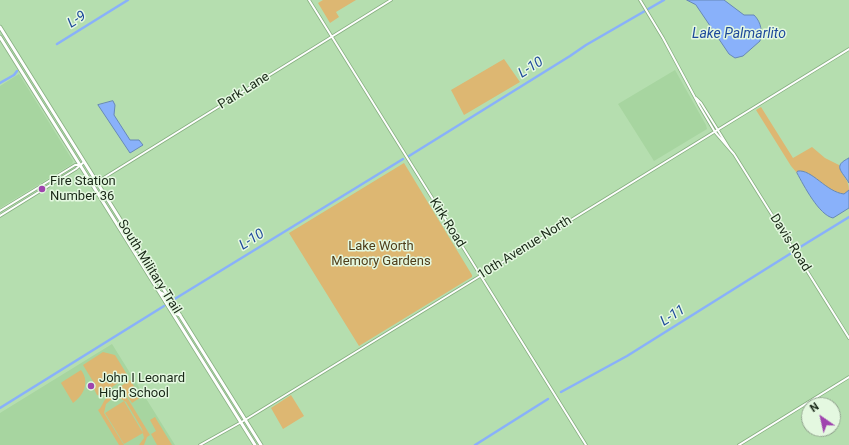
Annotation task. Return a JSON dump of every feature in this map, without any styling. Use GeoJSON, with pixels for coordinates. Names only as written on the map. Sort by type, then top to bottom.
{"type":"FeatureCollection","features":[{"type":"Feature","properties":{"kind":"main road","name":"South Military Trail"},"geometry":{"type":"LineString","coordinates":[[0,27],[261,445]]}},
{"type":"Feature","properties":{"kind":"main road","name":"South Military Trail"},"geometry":{"type":"LineString","coordinates":[[0,37],[255,445]]}},
{"type":"Feature","properties":{"kind":"main road"},"geometry":{"type":"LineString","coordinates":[[3,41],[11,44]]}},
{"type":"Feature","properties":{"kind":"main road"},"geometry":{"type":"LineString","coordinates":[[9,52],[14,52],[18,56]]}},
{"type":"Feature","properties":{"kind":"main road"},"geometry":{"type":"LineString","coordinates":[[38,99],[46,101]]}},
{"type":"Feature","properties":{"kind":"main road"},"geometry":{"type":"LineString","coordinates":[[115,220],[121,222]]}},
{"type":"Feature","properties":{"kind":"main road"},"geometry":{"type":"LineString","coordinates":[[159,292],[163,294],[175,313],[180,315]]}},
{"type":"Feature","properties":{"kind":"street","name":"Kirk Road"},"geometry":{"type":"LineString","coordinates":[[308,0],[586,445]]}},
{"type":"Feature","properties":{"kind":"street","name":"Park Lane"},"geometry":{"type":"LineString","coordinates":[[97,182],[391,0]]}},
{"type":"Feature","properties":{"kind":"street","name":"Davis Road"},"geometry":{"type":"LineString","coordinates":[[640,0],[715,132],[727,148],[729,148]]}},
{"type":"Feature","properties":{"kind":"street","name":"10th Avenue North"},"geometry":{"type":"LineString","coordinates":[[200,445],[245,420],[849,49]]}},
{"type":"Feature","properties":{"kind":"street","name":"Davis Road"},"geometry":{"type":"LineString","coordinates":[[694,95],[718,129],[849,338]]}},
{"type":"Feature","properties":{"kind":"street"},"geometry":{"type":"LineString","coordinates":[[0,216],[84,162]]}},
{"type":"Feature","properties":{"kind":"street"},"geometry":{"type":"LineString","coordinates":[[0,211],[75,165],[80,165]]}},
{"type":"Feature","properties":{"kind":"street"},"geometry":{"type":"LineString","coordinates":[[739,445],[849,377]]}},
{"type":"Feature","properties":{"kind":"shaded area"},"geometry":{"type":"Polygon","coordinates":[[[675,70],[707,129],[654,161],[618,104],[675,70]]]}},
{"type":"Feature","properties":{"kind":"shaded area"},"geometry":{"type":"Polygon","coordinates":[[[19,74],[73,161],[72,164],[0,208],[0,86],[19,74]]]}},
{"type":"Feature","properties":{"kind":"shaded area","name":"John I Leonard High School"},"geometry":{"type":"Polygon","coordinates":[[[112,344],[175,445],[0,445],[0,413],[112,344]]]}},
{"type":"Feature","properties":{"kind":"green space"},"geometry":{"type":"Polygon","coordinates":[[[323,0],[356,0],[336,12],[339,17],[330,23],[318,3],[323,0]]]}},
{"type":"Feature","properties":{"kind":"green space"},"geometry":{"type":"Polygon","coordinates":[[[504,59],[520,82],[464,115],[451,90],[504,59]]]}},
{"type":"Feature","properties":{"kind":"green space"},"geometry":{"type":"Polygon","coordinates":[[[761,107],[793,158],[812,147],[825,158],[839,165],[848,182],[849,190],[844,194],[831,189],[808,173],[798,171],[797,173],[791,166],[756,110],[761,107]]]}},
{"type":"Feature","properties":{"kind":"green space","name":"Lake Worth Memory Gardens"},"geometry":{"type":"Polygon","coordinates":[[[404,163],[472,277],[359,346],[289,233],[404,163]]]}},
{"type":"Feature","properties":{"kind":"green space"},"geometry":{"type":"Polygon","coordinates":[[[103,352],[115,355],[128,376],[112,387],[111,391],[102,396],[97,395],[93,387],[94,383],[83,365],[103,352]]]}},
{"type":"Feature","properties":{"kind":"green space"},"geometry":{"type":"Polygon","coordinates":[[[81,370],[84,375],[85,384],[83,392],[73,403],[61,383],[81,370]]]}},
{"type":"Feature","properties":{"kind":"green space"},"geometry":{"type":"Polygon","coordinates":[[[130,380],[141,397],[132,403],[121,386],[130,380]]]}},
{"type":"Feature","properties":{"kind":"green space"},"geometry":{"type":"Polygon","coordinates":[[[125,394],[150,435],[147,437],[144,445],[139,445],[144,438],[142,429],[126,402],[121,399],[113,398],[106,404],[104,413],[124,445],[119,445],[98,410],[108,397],[125,394]]]}},
{"type":"Feature","properties":{"kind":"green space"},"geometry":{"type":"Polygon","coordinates":[[[291,395],[304,416],[283,429],[271,408],[291,395]]]}},
{"type":"Feature","properties":{"kind":"green space"},"geometry":{"type":"Polygon","coordinates":[[[124,401],[143,433],[124,444],[105,413],[124,401]]]}},
{"type":"Feature","properties":{"kind":"green space"},"geometry":{"type":"Polygon","coordinates":[[[155,417],[172,445],[157,445],[151,434],[156,431],[150,420],[155,417]]]}},
{"type":"Feature","properties":{"kind":"water","name":"Lake Palmarlito"},"geometry":{"type":"Polygon","coordinates":[[[687,0],[724,0],[744,15],[754,15],[759,21],[761,28],[760,41],[743,56],[735,58],[729,54],[696,5],[687,0]]]}},
{"type":"Feature","properties":{"kind":"water"},"geometry":{"type":"Polygon","coordinates":[[[113,101],[115,105],[114,115],[130,140],[139,140],[143,145],[130,153],[98,105],[113,101]]]}},
{"type":"Feature","properties":{"kind":"water"},"geometry":{"type":"Polygon","coordinates":[[[849,158],[849,183],[841,172],[840,166],[849,158]]]}},
{"type":"Feature","properties":{"kind":"water"},"geometry":{"type":"Polygon","coordinates":[[[798,171],[809,173],[837,192],[844,194],[849,190],[849,208],[833,218],[822,212],[812,199],[797,173],[798,171]]]}},
{"type":"Feature","properties":{"kind":"waterway","name":"L-9"},"geometry":{"type":"LineString","coordinates":[[57,44],[128,0]]}},
{"type":"Feature","properties":{"kind":"waterway","name":"L-10"},"geometry":{"type":"LineString","coordinates":[[409,156],[586,45],[664,0]]}},
{"type":"Feature","properties":{"kind":"waterway","name":"L-9"},"geometry":{"type":"LineString","coordinates":[[0,83],[14,75],[17,71]]}},
{"type":"Feature","properties":{"kind":"waterway","name":"L-10"},"geometry":{"type":"LineString","coordinates":[[173,300],[403,159]]}},
{"type":"Feature","properties":{"kind":"waterway","name":"L-11"},"geometry":{"type":"LineString","coordinates":[[797,249],[849,217]]}},
{"type":"Feature","properties":{"kind":"waterway","name":"L-11"},"geometry":{"type":"LineString","coordinates":[[561,392],[627,356],[793,252]]}},
{"type":"Feature","properties":{"kind":"waterway","name":"L-10"},"geometry":{"type":"LineString","coordinates":[[0,408],[164,306]]}},
{"type":"Feature","properties":{"kind":"waterway","name":"L-11"},"geometry":{"type":"LineString","coordinates":[[475,445],[548,399]]}},
{"type":"Feature","properties":{"kind":"place","name":"Fire Station Number 36"},"geometry":{"type":"Point","coordinates":[42,189]}},
{"type":"Feature","properties":{"kind":"place","name":"John I Leonard High School"},"geometry":{"type":"Point","coordinates":[91,386]}}]}
